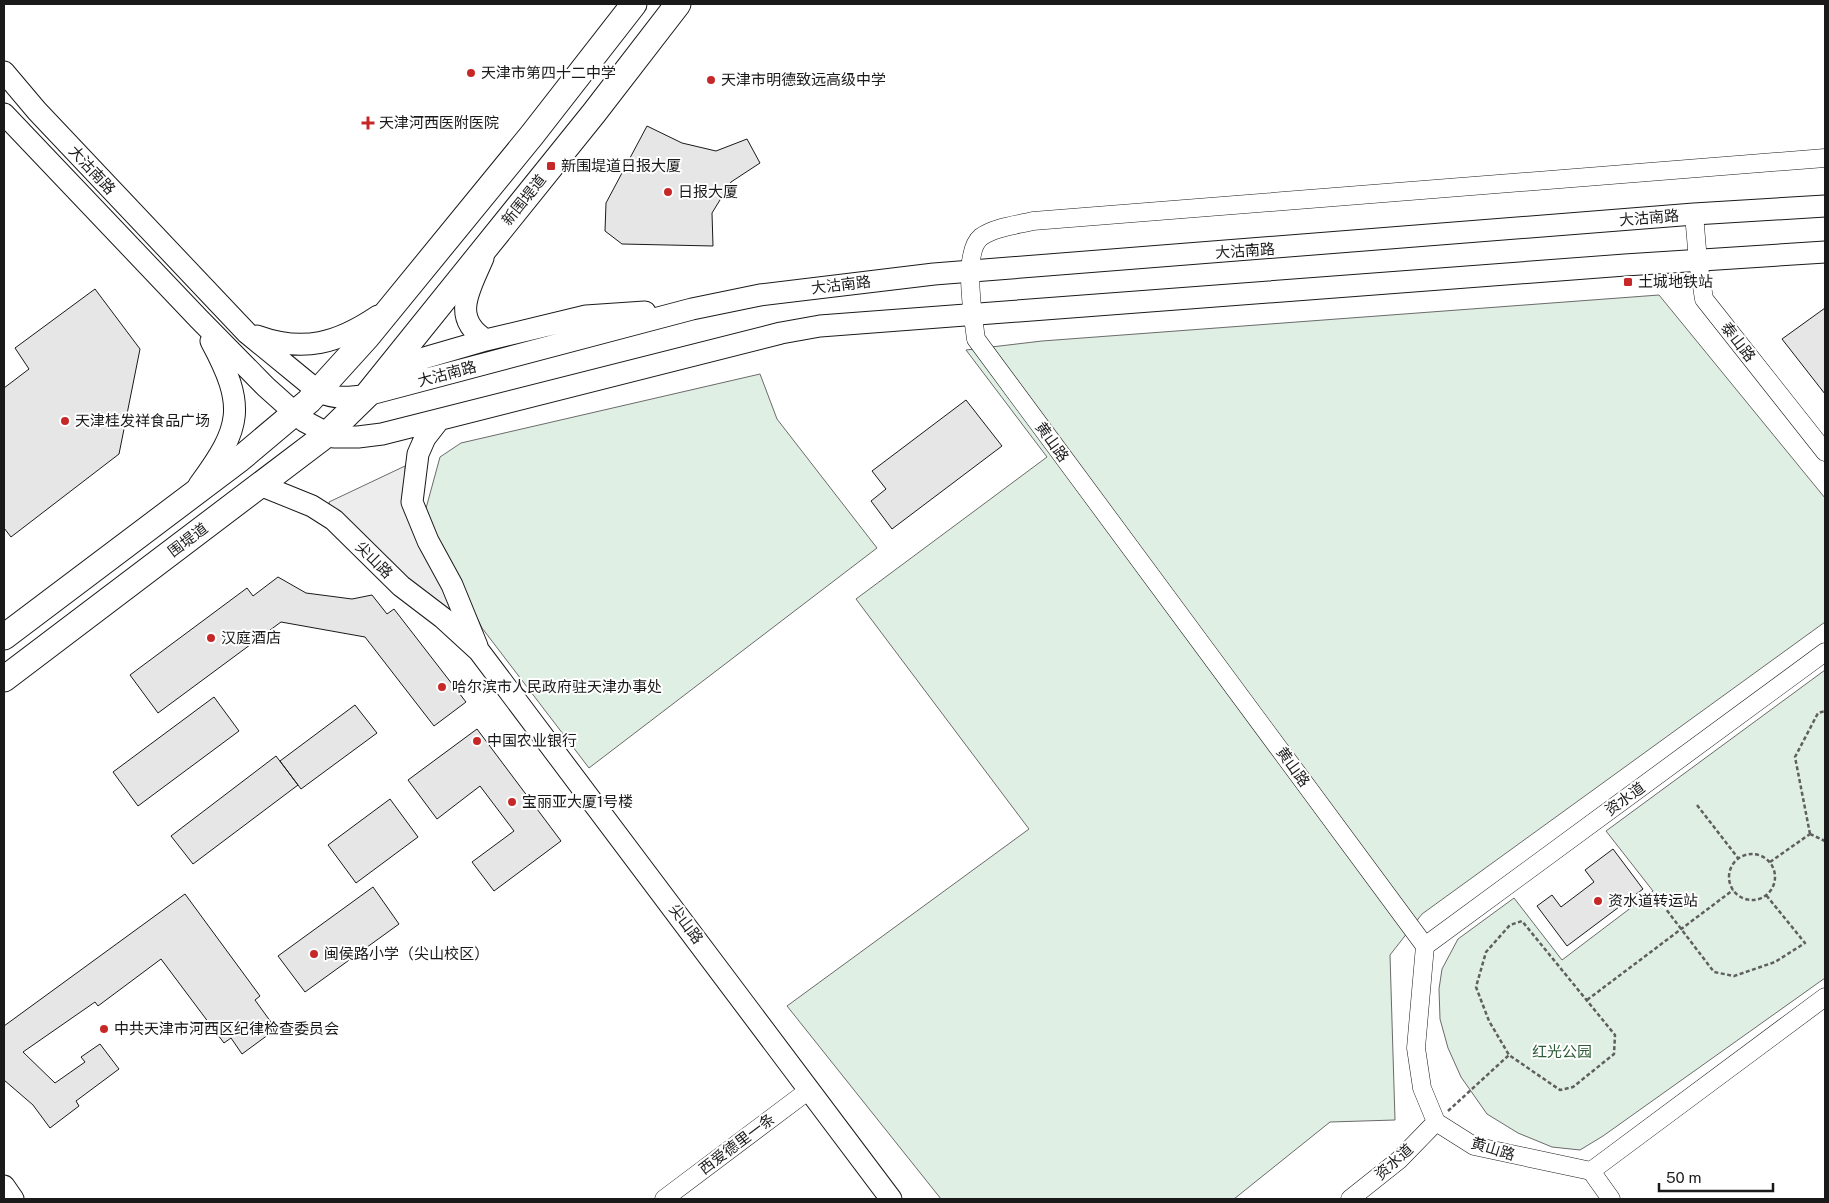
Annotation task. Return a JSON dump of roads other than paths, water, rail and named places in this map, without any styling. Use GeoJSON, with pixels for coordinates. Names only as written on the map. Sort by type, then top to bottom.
{"type":"FeatureCollection","features":[{"type":"Feature","properties":{"kind":"highway"},"geometry":{"type":"LineString","coordinates":[[4,637],[189,497],[295,414],[319,392],[532,135],[634,4]]}},
{"type":"Feature","properties":{"kind":"highway","name":"新围堤道"},"geometry":{"type":"LineString","coordinates":[[367,396],[678,4]]}},
{"type":"Feature","properties":{"kind":"highway","name":"围堤道"},"geometry":{"type":"LineString","coordinates":[[4,679],[326,435],[367,396]]}},
{"type":"Feature","properties":{"kind":"main road","name":"大沽南路"},"geometry":{"type":"LineString","coordinates":[[4,72],[50,125],[247,333],[319,392],[342,398],[367,396],[692,309],[760,295],[840,284],[970,271],[1694,214],[1825,206]]}},
{"type":"Feature","properties":{"kind":"main road","name":"大沽南路"},"geometry":{"type":"LineString","coordinates":[[4,114],[198,318],[295,414],[326,435]]}},
{"type":"Feature","properties":{"kind":"main road"},"geometry":{"type":"LineString","coordinates":[[486,340],[476,334],[467,324],[465,309],[488,244]]}},
{"type":"Feature","properties":{"kind":"main road"},"geometry":{"type":"LineString","coordinates":[[326,435],[358,437],[382,434],[781,333],[856,322],[1825,252]]}},
{"type":"Feature","properties":{"kind":"main road"},"geometry":{"type":"LineString","coordinates":[[247,333],[283,344],[297,346],[324,343],[357,331],[389,309]]}},
{"type":"Feature","properties":{"kind":"main road"},"geometry":{"type":"LineString","coordinates":[[367,396],[400,369],[424,358],[486,340],[586,316],[692,309]]}},
{"type":"Feature","properties":{"kind":"main road"},"geometry":{"type":"LineString","coordinates":[[189,497],[228,442],[234,416],[232,386],[226,368],[198,318]]}},
{"type":"Feature","properties":{"kind":"main road","name":"尖山路"},"geometry":{"type":"LineString","coordinates":[[439,420],[425,438],[418,454],[412,502],[428,541],[452,585],[480,650]]}},
{"type":"Feature","properties":{"kind":"main road","name":"尖山路"},"geometry":{"type":"LineString","coordinates":[[260,485],[312,506],[334,520],[401,586],[443,618],[480,650],[891,1199]]}},
{"type":"Feature","properties":{"kind":"street","name":"黄山路"},"geometry":{"type":"LineString","coordinates":[[1425,946],[976,339],[972,313],[970,271],[974,245],[982,236],[1033,220],[1825,158]]}},
{"type":"Feature","properties":{"kind":"street","name":"泰山路"},"geometry":{"type":"LineString","coordinates":[[1694,214],[1704,299],[1825,452]]}},
{"type":"Feature","properties":{"kind":"street","name":"资水道"},"geometry":{"type":"LineString","coordinates":[[1425,946],[1825,652]]}},
{"type":"Feature","properties":{"kind":"street"},"geometry":{"type":"LineString","coordinates":[[1425,946],[1416,1048],[1422,1088],[1436,1122]]}},
{"type":"Feature","properties":{"kind":"street"},"geometry":{"type":"LineString","coordinates":[[1611,1199],[1591,1171],[1825,997]]}},
{"type":"Feature","properties":{"kind":"street","name":"西爱德里一条"},"geometry":{"type":"LineString","coordinates":[[664,1199],[809,1090]]}},
{"type":"Feature","properties":{"kind":"street","name":"黄山路"},"geometry":{"type":"LineString","coordinates":[[1436,1122],[1474,1146],[1591,1171]]}},
{"type":"Feature","properties":{"kind":"street","name":"资水道"},"geometry":{"type":"LineString","coordinates":[[1350,1199],[1399,1160],[1436,1122]]}},
{"type":"Feature","properties":{"kind":"place","name":"天津市第四十二中学"},"geometry":{"type":"Point","coordinates":[471,73]}},
{"type":"Feature","properties":{"kind":"place","name":"天津市明德致远高级中学"},"geometry":{"type":"Point","coordinates":[711,80]}},
{"type":"Feature","properties":{"kind":"place","name":"天津河西医附医院"},"geometry":{"type":"Point","coordinates":[368,123]}},
{"type":"Feature","properties":{"kind":"place","name":"新围堤道日报大厦"},"geometry":{"type":"Point","coordinates":[551,166]}},
{"type":"Feature","properties":{"kind":"place","name":"日报大厦"},"geometry":{"type":"Point","coordinates":[668,192]}},
{"type":"Feature","properties":{"kind":"place","name":"土城地铁站"},"geometry":{"type":"Point","coordinates":[1628,282]}},
{"type":"Feature","properties":{"kind":"place","name":"天津桂发祥食品广场"},"geometry":{"type":"Point","coordinates":[65,421]}},
{"type":"Feature","properties":{"kind":"place","name":"汉庭酒店"},"geometry":{"type":"Point","coordinates":[211,638]}},
{"type":"Feature","properties":{"kind":"place","name":"哈尔滨市人民政府驻天津办事处"},"geometry":{"type":"Point","coordinates":[442,687]}},
{"type":"Feature","properties":{"kind":"place","name":"中国农业银行"},"geometry":{"type":"Point","coordinates":[477,741]}},
{"type":"Feature","properties":{"kind":"place","name":"宝丽亚大厦1号楼"},"geometry":{"type":"Point","coordinates":[512,802]}},
{"type":"Feature","properties":{"kind":"place","name":"资水道转运站"},"geometry":{"type":"Point","coordinates":[1598,901]}},
{"type":"Feature","properties":{"kind":"place","name":"闽侯路小学（尖山校区）"},"geometry":{"type":"Point","coordinates":[314,954]}},
{"type":"Feature","properties":{"kind":"place","name":"中共天津市河西区纪律检查委员会"},"geometry":{"type":"Point","coordinates":[104,1029]}},
{"type":"Feature","properties":{"kind":"park label","name":"红光公园"},"geometry":{"type":"Point","coordinates":[1562,1052]}}]}
